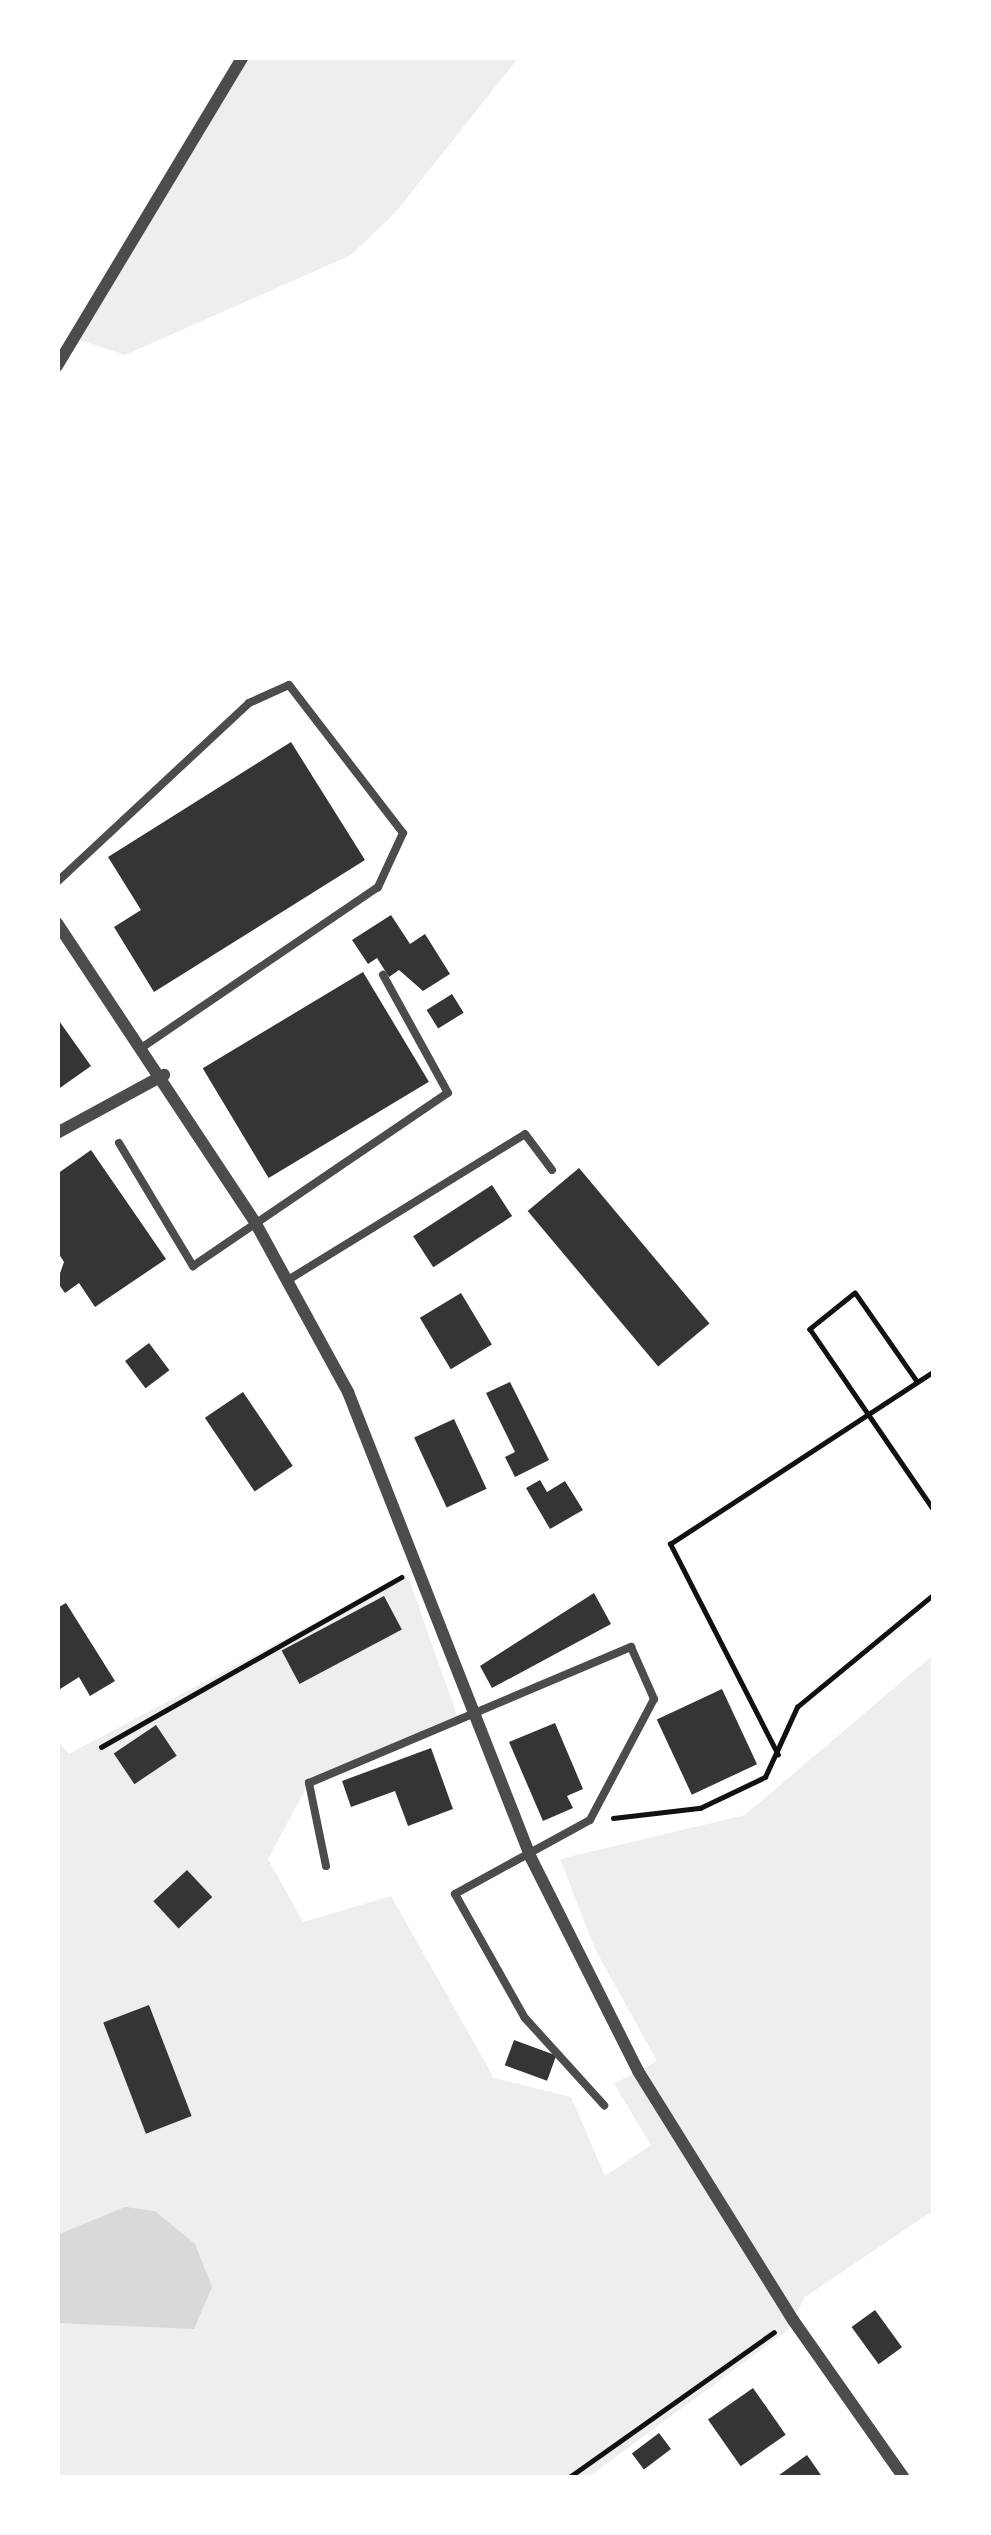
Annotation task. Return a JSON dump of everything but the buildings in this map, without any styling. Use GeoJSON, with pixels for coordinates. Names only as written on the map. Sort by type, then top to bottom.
{"type":"FeatureCollection","features":[{"type":"Feature","properties":{"kind":"street"},"geometry":{"type":"LineString","coordinates":[[57,366],[243,57]]}},
{"type":"Feature","properties":{"kind":"street"},"geometry":{"type":"LineString","coordinates":[[57,923],[164,1075],[256,1224],[347,1392],[422,1564],[531,1858],[638,2071],[793,2320],[904,2478]]}},
{"type":"Feature","properties":{"kind":"street"},"geometry":{"type":"LineString","coordinates":[[57,1133],[164,1075]]}},
{"type":"Feature","properties":{"kind":"lane"},"geometry":{"type":"LineString","coordinates":[[57,882],[249,703],[289,686],[403,832],[378,887],[144,1046]]}},
{"type":"Feature","properties":{"kind":"lane"},"geometry":{"type":"LineString","coordinates":[[119,1143],[193,1266],[448,1093],[383,975]]}},
{"type":"Feature","properties":{"kind":"lane"},"geometry":{"type":"LineString","coordinates":[[288,1280],[525,1134],[552,1170]]}},
{"type":"Feature","properties":{"kind":"lane"},"geometry":{"type":"LineString","coordinates":[[326,1866],[309,1783],[632,1647],[654,1699],[590,1820],[531,1858],[455,1894],[525,2018],[604,2105]]}},
{"type":"Feature","properties":{"kind":"path"},"geometry":{"type":"LineString","coordinates":[[917,1382],[855,1293],[810,1329],[934,1510]]}},
{"type":"Feature","properties":{"kind":"path"},"geometry":{"type":"LineString","coordinates":[[778,1755],[670,1544],[934,1371]]}},
{"type":"Feature","properties":{"kind":"path"},"geometry":{"type":"LineString","coordinates":[[100,1747],[422,1564]]}},
{"type":"Feature","properties":{"kind":"path"},"geometry":{"type":"LineString","coordinates":[[590,1820],[700,1808],[765,1777],[797,1707],[934,1594]]}},
{"type":"Feature","properties":{"kind":"path"},"geometry":{"type":"LineString","coordinates":[[568,2478],[793,2320]]}},
{"type":"Feature","properties":{"kind":"shaded area"},"geometry":{"type":"Polygon","coordinates":[[[243,57],[519,57],[395,213],[351,255],[125,355],[76,339],[243,57]]]}},
{"type":"Feature","properties":{"kind":"shaded area"},"geometry":{"type":"Polygon","coordinates":[[[407,1574],[458,1718],[309,1783],[268,1859],[303,1922],[391,1896],[494,2078],[571,2097],[605,2176],[651,2145],[614,2084],[657,2061],[595,1949],[560,1859],[745,1815],[934,1654],[934,2210],[805,2297],[788,2330],[587,2478],[57,2478],[57,1740],[69,1754],[407,1574]]]}},
{"type":"Feature","properties":{"kind":"shaded area"},"geometry":{"type":"Polygon","coordinates":[[[125,2207],[155,2211],[195,2244],[212,2287],[194,2329],[57,2323],[57,2235],[125,2207]]]}}]}
